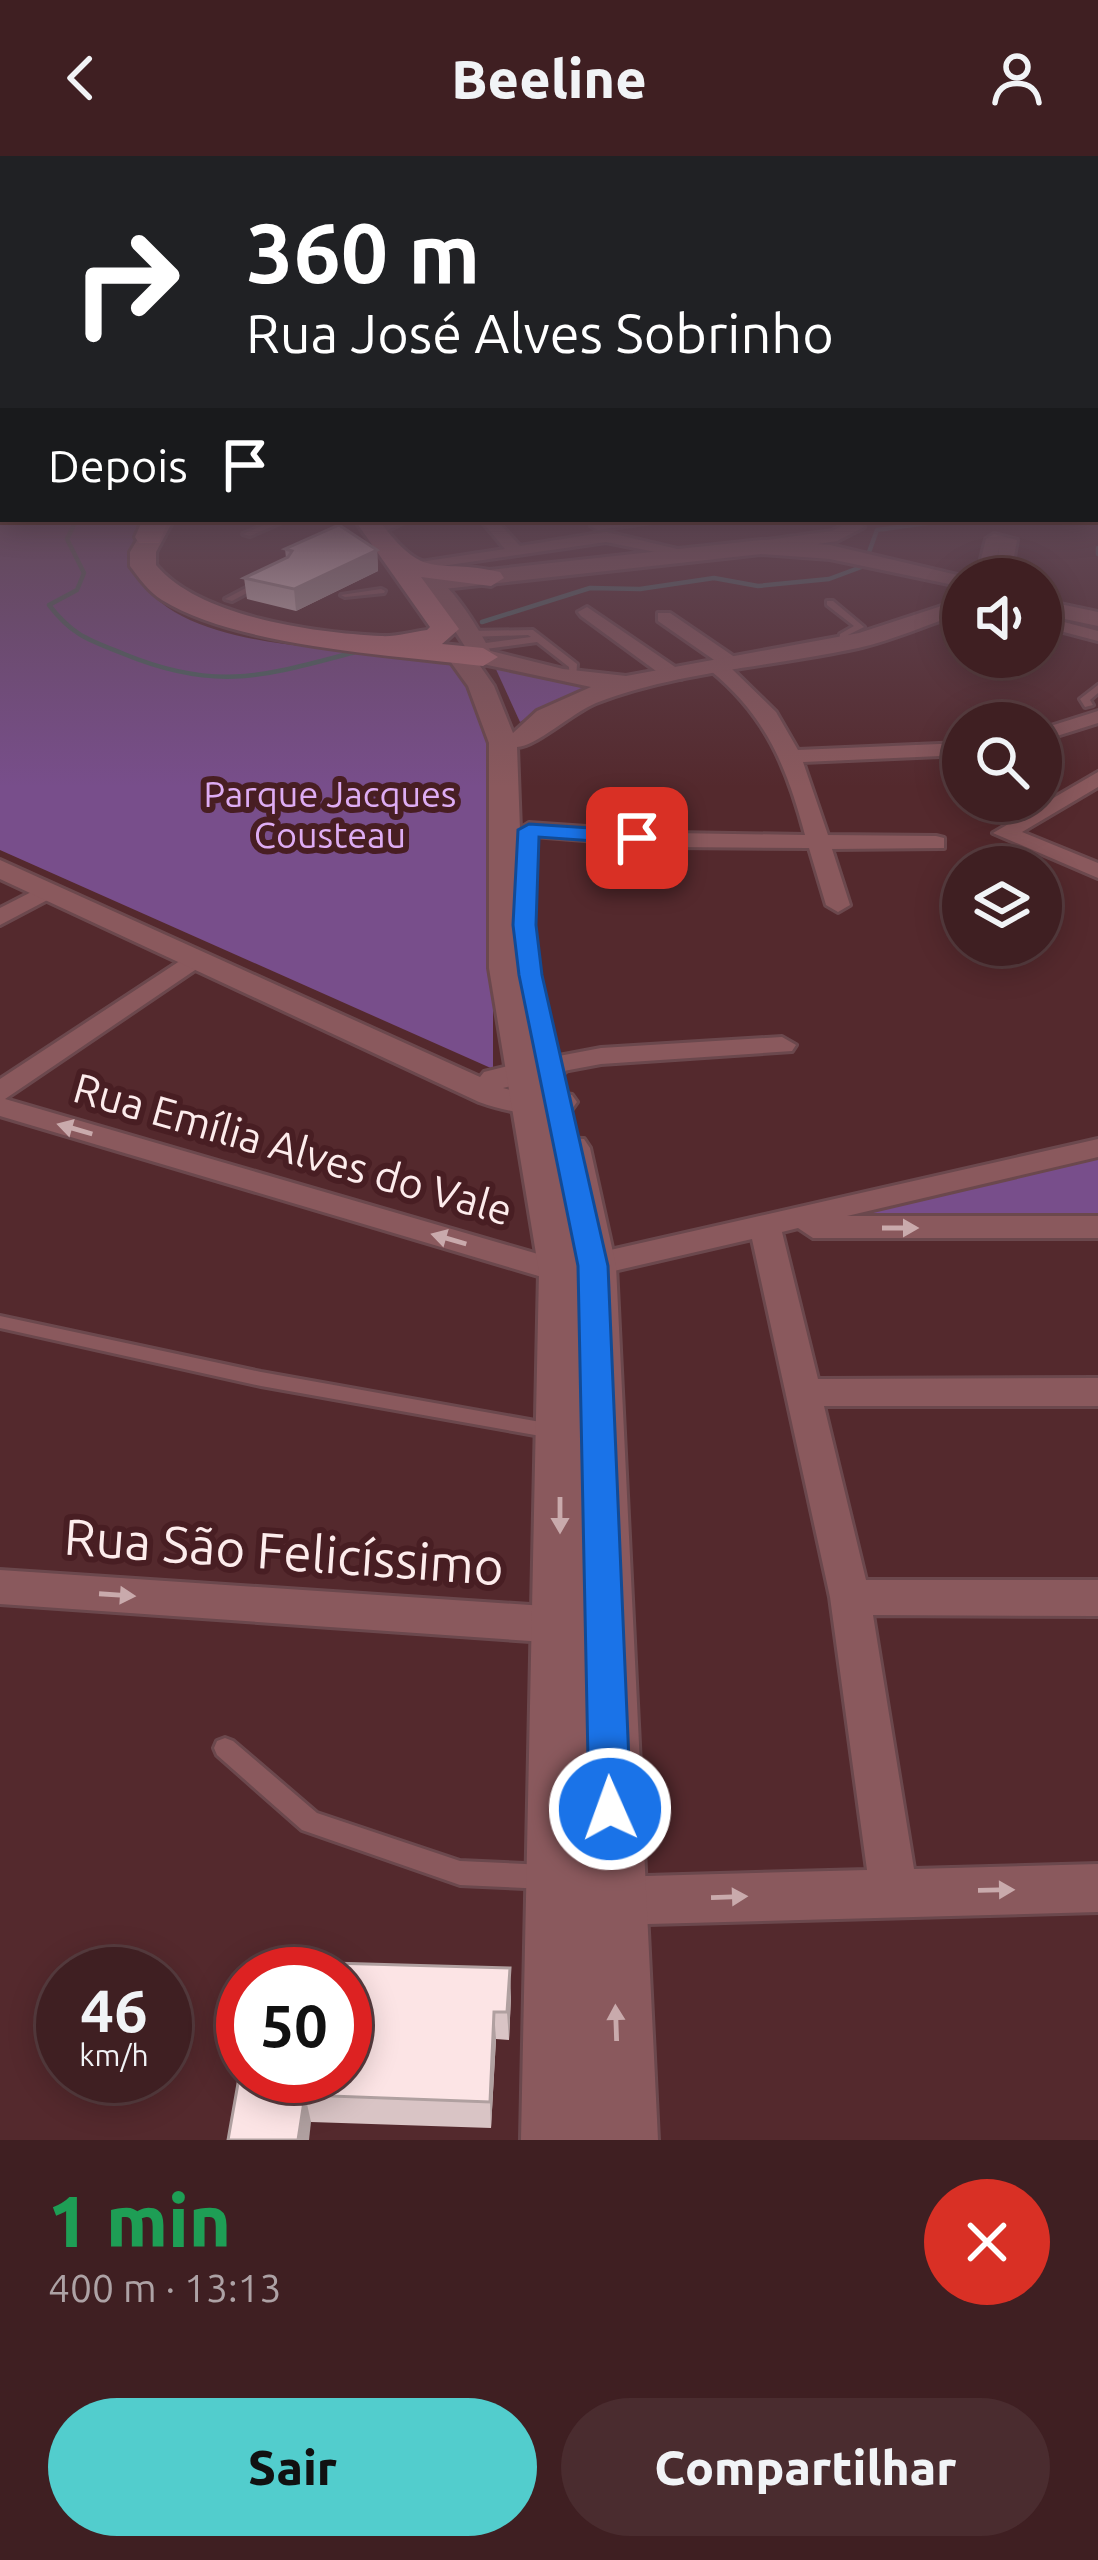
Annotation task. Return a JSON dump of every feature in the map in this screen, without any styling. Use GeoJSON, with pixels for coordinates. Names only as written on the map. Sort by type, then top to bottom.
{"type":"FeatureCollection","features":[{"type":"Feature","properties":{"kind":"main road"},"geometry":{"type":"LineString","coordinates":[[186,602],[210,611],[383,644],[472,648],[574,690],[726,668],[843,644],[942,616]]}},
{"type":"Feature","properties":{"kind":"main road"},"geometry":{"type":"LineString","coordinates":[[383,644],[435,637],[445,629],[430,602]]}},
{"type":"Feature","properties":{"kind":"main road"},"geometry":{"type":"LineString","coordinates":[[1063,602],[1098,609]]}},
{"type":"Feature","properties":{"kind":"main road"},"geometry":{"type":"LineString","coordinates":[[1062,611],[1098,619]]}},
{"type":"Feature","properties":{"kind":"main road"},"geometry":{"type":"LineString","coordinates":[[522,740],[574,690],[889,644],[942,619]]}},
{"type":"Feature","properties":{"kind":"main road"},"geometry":{"type":"LineString","coordinates":[[472,648],[528,756],[525,925],[530,975],[525,1095]]}},
{"type":"Feature","properties":{"kind":"main road"},"geometry":{"type":"LineString","coordinates":[[472,648],[503,743],[507,968],[525,1095],[577,1269],[578,1893],[559,2140]]}},
{"type":"Feature","properties":{"kind":"main road"},"geometry":{"type":"LineString","coordinates":[[577,1269],[561,1432],[560,1625],[578,1893],[620,2140]]}},
{"type":"Feature","properties":{"kind":"street"},"geometry":{"type":"LineString","coordinates":[[436,602],[472,648]]}},
{"type":"Feature","properties":{"kind":"street"},"geometry":{"type":"LineString","coordinates":[[587,612],[674,675]]}},
{"type":"Feature","properties":{"kind":"street"},"geometry":{"type":"LineString","coordinates":[[664,617],[726,668],[773,717],[794,755],[815,843],[838,905]]}},
{"type":"Feature","properties":{"kind":"street"},"geometry":{"type":"LineString","coordinates":[[1062,627],[1098,636]]}},
{"type":"Feature","properties":{"kind":"street"},"geometry":{"type":"LineString","coordinates":[[1062,724],[1095,707]]}},
{"type":"Feature","properties":{"kind":"street"},"geometry":{"type":"LineString","coordinates":[[794,755],[942,750]]}},
{"type":"Feature","properties":{"kind":"street"},"geometry":{"type":"LineString","coordinates":[[1098,778],[1004,833],[1098,871]]}},
{"type":"Feature","properties":{"kind":"street"},"geometry":{"type":"LineString","coordinates":[[1062,787],[1098,801]]}},
{"type":"Feature","properties":{"kind":"street"},"geometry":{"type":"LineString","coordinates":[[529,830],[815,843],[936,842]]}},
{"type":"Feature","properties":{"kind":"street"},"geometry":{"type":"LineString","coordinates":[[0,868],[192,961],[525,1095],[601,1056],[782,1045]]}},
{"type":"Feature","properties":{"kind":"street"},"geometry":{"type":"LineString","coordinates":[[0,918],[47,891]]}},
{"type":"Feature","properties":{"kind":"street"},"geometry":{"type":"LineString","coordinates":[[0,1092],[192,961]]}},
{"type":"Feature","properties":{"kind":"street","name":"Rua Emília Alves do Vale"},"geometry":{"type":"LineString","coordinates":[[0,1107],[577,1269]]}},
{"type":"Feature","properties":{"kind":"street"},"geometry":{"type":"LineString","coordinates":[[577,1269],[1098,1148]]}},
{"type":"Feature","properties":{"kind":"street"},"geometry":{"type":"LineString","coordinates":[[774,1224],[1098,1227]]}},
{"type":"Feature","properties":{"kind":"street"},"geometry":{"type":"LineString","coordinates":[[774,1224],[803,1394],[850,1597],[894,1892]]}},
{"type":"Feature","properties":{"kind":"street"},"geometry":{"type":"LineString","coordinates":[[803,1394],[1098,1392]]}},
{"type":"Feature","properties":{"kind":"street","name":"Rua São Felicíssimo"},"geometry":{"type":"LineString","coordinates":[[0,1587],[560,1625]]}},
{"type":"Feature","properties":{"kind":"street"},"geometry":{"type":"LineString","coordinates":[[850,1597],[1098,1598]]}},
{"type":"Feature","properties":{"kind":"street"},"geometry":{"type":"LineString","coordinates":[[578,1893],[1098,1888]]}},
{"type":"Feature","properties":{"kind":"lane"},"geometry":{"type":"LineString","coordinates":[[830,603],[860,627],[844,634],[843,644]]}},
{"type":"Feature","properties":{"kind":"lane"},"geometry":{"type":"LineString","coordinates":[[472,648],[526,630],[577,670],[574,690]]}},
{"type":"Feature","properties":{"kind":"lane"},"geometry":{"type":"LineString","coordinates":[[0,1322],[261,1378],[561,1432]]}},
{"type":"Feature","properties":{"kind":"lane"},"geometry":{"type":"LineString","coordinates":[[225,1748],[310,1822],[460,1873],[578,1893]]}},
{"type":"Feature","properties":{"kind":"green space","name":"Parque Jacques Cousteau"},"geometry":{"type":"Polygon","coordinates":[[[0,602],[161,602],[193,621],[235,635],[459,667],[493,741],[493,1069],[0,850],[0,602]]]}},
{"type":"Feature","properties":{"kind":"green space"},"geometry":{"type":"Polygon","coordinates":[[[494,665],[582,684],[591,687],[520,722],[494,665]]]}},
{"type":"Feature","properties":{"kind":"green space"},"geometry":{"type":"Polygon","coordinates":[[[1098,1155],[1098,1221],[802,1222],[1098,1155]]]}},
{"type":"Feature","properties":{"kind":"building"},"geometry":{"type":"Polygon","coordinates":[[[372,1964],[510,1968],[507,2012],[494,2012],[490,2102],[372,2098],[372,1964]]]}},
{"type":"Feature","properties":{"kind":"building"},"geometry":{"type":"Polygon","coordinates":[[[235,2103],[304,2103],[298,2140],[228,2140],[235,2103]]]}},
{"type":"Feature","properties":{"kind":"waterway"},"geometry":{"type":"LineString","coordinates":[[55,602],[49,605],[91,641],[189,674],[246,676],[367,649]]}},
{"type":"Feature","properties":{"kind":"waterway"},"geometry":{"type":"LineString","coordinates":[[482,622],[547,602]]}},
{"type":"Feature","properties":{"kind":"route"},"geometry":{"type":"LineString","coordinates":[[610,1809],[593,1266],[530,975],[525,925],[529,830],[637,838]]}}]}
